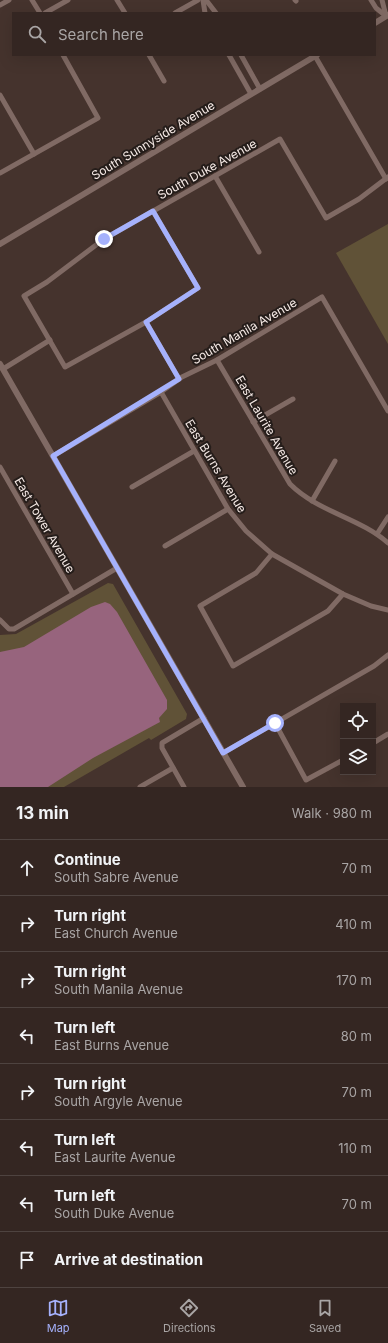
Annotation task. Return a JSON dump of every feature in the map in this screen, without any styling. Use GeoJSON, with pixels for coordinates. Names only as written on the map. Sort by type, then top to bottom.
{"type":"FeatureCollection","features":[{"type":"Feature","properties":{"kind":"street"},"geometry":{"type":"LineString","coordinates":[[0,5],[8,0]]}},
{"type":"Feature","properties":{"kind":"street"},"geometry":{"type":"LineString","coordinates":[[32,0],[39,12]]}},
{"type":"Feature","properties":{"kind":"street"},"geometry":{"type":"LineString","coordinates":[[47,12],[68,0]]}},
{"type":"Feature","properties":{"kind":"street"},"geometry":{"type":"LineString","coordinates":[[118,0],[124,12]]}},
{"type":"Feature","properties":{"kind":"street"},"geometry":{"type":"LineString","coordinates":[[177,12],[198,0]]}},
{"type":"Feature","properties":{"kind":"street"},"geometry":{"type":"LineString","coordinates":[[203,0],[205,12]]}},
{"type":"Feature","properties":{"kind":"street"},"geometry":{"type":"LineString","coordinates":[[206,0],[215,12]]}},
{"type":"Feature","properties":{"kind":"street"},"geometry":{"type":"LineString","coordinates":[[371,0],[376,8],[387,16]]}},
{"type":"Feature","properties":{"kind":"street"},"geometry":{"type":"LineString","coordinates":[[382,0],[387,16]]}},
{"type":"Feature","properties":{"kind":"street"},"geometry":{"type":"LineString","coordinates":[[376,22],[387,16]]}},
{"type":"Feature","properties":{"kind":"street"},"geometry":{"type":"LineString","coordinates":[[0,174],[98,118],[64,56]]}},
{"type":"Feature","properties":{"kind":"street"},"geometry":{"type":"LineString","coordinates":[[150,56],[164,81]]}},
{"type":"Feature","properties":{"kind":"street"},"geometry":{"type":"LineString","coordinates":[[230,56],[251,94]]}},
{"type":"Feature","properties":{"kind":"street"},"geometry":{"type":"LineString","coordinates":[[242,56],[260,89]]}},
{"type":"Feature","properties":{"kind":"street"},"geometry":{"type":"LineString","coordinates":[[316,56],[387,178]]}},
{"type":"Feature","properties":{"kind":"street","name":"South Sunnyside Avenue"},"geometry":{"type":"LineString","coordinates":[[0,244],[316,56]]}},
{"type":"Feature","properties":{"kind":"street"},"geometry":{"type":"LineString","coordinates":[[0,95],[34,154]]}},
{"type":"Feature","properties":{"kind":"street","name":"South Duke Avenue"},"geometry":{"type":"LineString","coordinates":[[50,340],[24,296],[47,282],[104,239],[280,139],[326,218],[359,199],[387,178]]}},
{"type":"Feature","properties":{"kind":"street"},"geometry":{"type":"LineString","coordinates":[[215,176],[259,252]]}},
{"type":"Feature","properties":{"kind":"street"},"geometry":{"type":"LineString","coordinates":[[153,211],[198,288],[146,322],[65,367],[50,340],[1,366],[243,787]]}},
{"type":"Feature","properties":{"kind":"street","name":"South Manila Avenue"},"geometry":{"type":"LineString","coordinates":[[53,456],[161,392],[179,379],[217,360],[322,297],[388,411]]}},
{"type":"Feature","properties":{"kind":"street"},"geometry":{"type":"LineString","coordinates":[[146,322],[179,379]]}},
{"type":"Feature","properties":{"kind":"street","name":"East Laurite Avenue"},"geometry":{"type":"LineString","coordinates":[[217,360],[290,484],[301,495],[378,534],[388,544]]}},
{"type":"Feature","properties":{"kind":"street","name":"East Burns Avenue"},"geometry":{"type":"LineString","coordinates":[[161,392],[228,510],[246,531],[272,554],[343,594],[371,606],[388,610]]}},
{"type":"Feature","properties":{"kind":"street"},"geometry":{"type":"LineString","coordinates":[[253,422],[293,399]]}},
{"type":"Feature","properties":{"kind":"street"},"geometry":{"type":"LineString","coordinates":[[132,487],[194,451]]}},
{"type":"Feature","properties":{"kind":"street"},"geometry":{"type":"LineString","coordinates":[[312,501],[335,461]]}},
{"type":"Feature","properties":{"kind":"street","name":"East Tower Avenue"},"geometry":{"type":"LineString","coordinates":[[0,467],[73,594]]}},
{"type":"Feature","properties":{"kind":"street"},"geometry":{"type":"LineString","coordinates":[[165,546],[228,510]]}},
{"type":"Feature","properties":{"kind":"street"},"geometry":{"type":"LineString","coordinates":[[378,534],[388,516]]}},
{"type":"Feature","properties":{"kind":"street"},"geometry":{"type":"LineString","coordinates":[[272,554],[256,573],[200,606],[233,666],[328,611],[343,594]]}},
{"type":"Feature","properties":{"kind":"street"},"geometry":{"type":"LineString","coordinates":[[0,620],[9,629],[14,629],[117,568]]}},
{"type":"Feature","properties":{"kind":"street"},"geometry":{"type":"LineString","coordinates":[[223,753],[374,666],[388,655]]}},
{"type":"Feature","properties":{"kind":"street"},"geometry":{"type":"LineString","coordinates":[[184,787],[162,748],[162,743],[204,718]]}},
{"type":"Feature","properties":{"kind":"street"},"geometry":{"type":"LineString","coordinates":[[275,723],[306,780],[340,762]]}},
{"type":"Feature","properties":{"kind":"street"},"geometry":{"type":"LineString","coordinates":[[376,741],[388,734]]}},
{"type":"Feature","properties":{"kind":"street"},"geometry":{"type":"LineString","coordinates":[[140,787],[173,768]]}},
{"type":"Feature","properties":{"kind":"shaded area"},"geometry":{"type":"Polygon","coordinates":[[[388,224],[388,344],[336,253],[388,224]]]}},
{"type":"Feature","properties":{"kind":"shaded area"},"geometry":{"type":"Polygon","coordinates":[[[108,583],[113,584],[187,714],[186,719],[151,740],[149,738],[64,787],[0,787],[0,635],[16,634],[108,583]]]}},
{"type":"Feature","properties":{"kind":"shaded area"},"geometry":{"type":"Polygon","coordinates":[[[105,602],[110,604],[117,612],[167,700],[167,709],[159,718],[160,722],[93,758],[48,787],[0,787],[0,652],[24,647],[91,607],[105,602]]]}},
{"type":"Feature","properties":{"kind":"route"},"geometry":{"type":"LineString","coordinates":[[104,239],[153,211],[198,288],[146,322],[179,379],[161,392],[53,456],[223,753],[275,723]]}}]}
